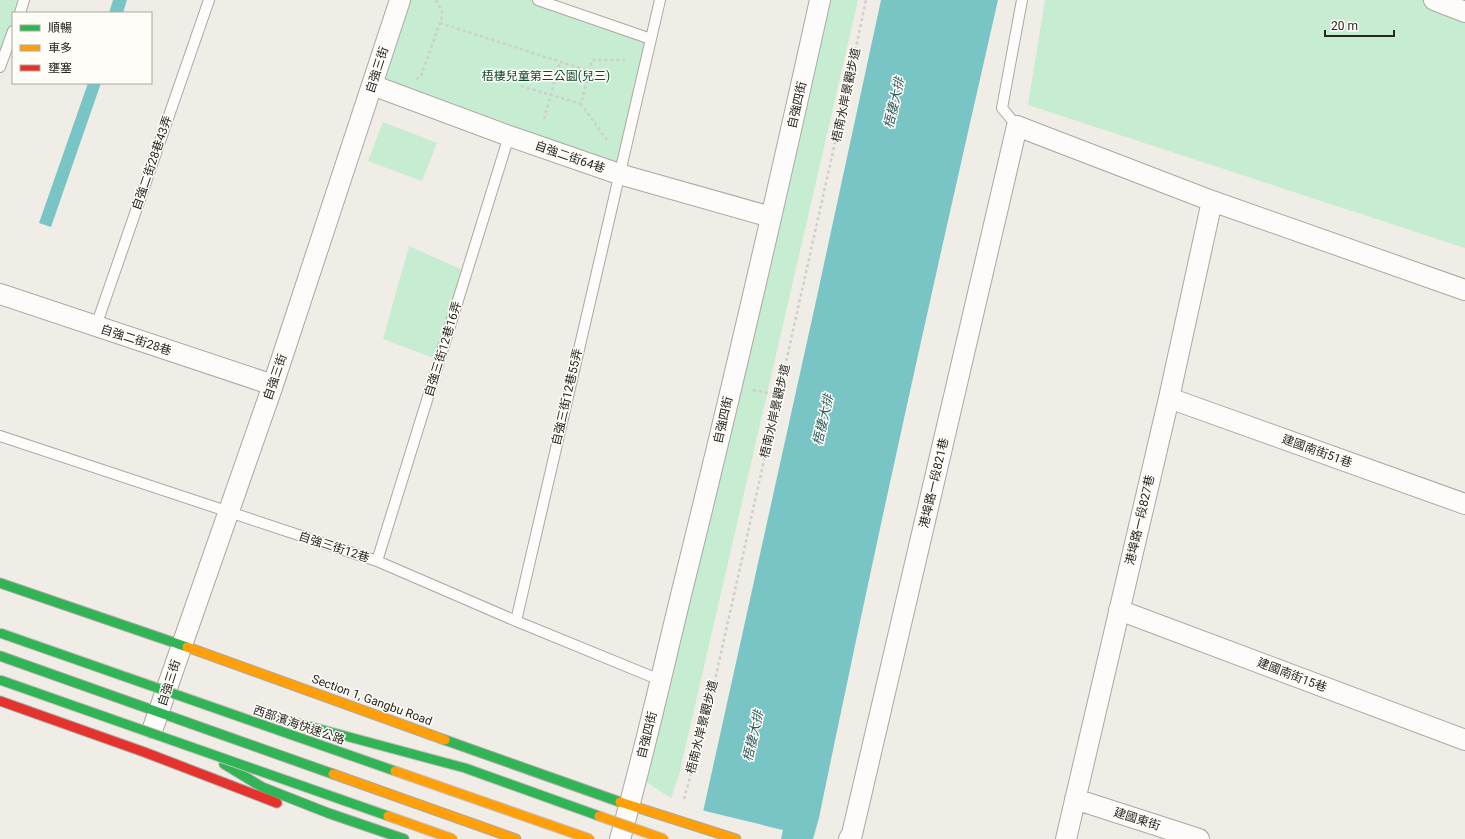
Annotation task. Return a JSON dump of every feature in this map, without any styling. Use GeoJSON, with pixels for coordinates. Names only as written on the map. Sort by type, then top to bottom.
{"type":"FeatureCollection","features":[{"type":"Feature","properties":{"kind":"main road","name":"Section 1, Gangbu Road"},"geometry":{"type":"LineString","coordinates":[[0,583],[182,644],[630,806],[736,839]]}},
{"type":"Feature","properties":{"kind":"main road","name":"西部濱海快速公路"},"geometry":{"type":"LineString","coordinates":[[0,633],[590,839]]}},
{"type":"Feature","properties":{"kind":"main road"},"geometry":{"type":"LineString","coordinates":[[0,656],[516,839]]}},
{"type":"Feature","properties":{"kind":"main road"},"geometry":{"type":"LineString","coordinates":[[0,680],[453,839]]}},
{"type":"Feature","properties":{"kind":"main road"},"geometry":{"type":"LineString","coordinates":[[0,701],[144,752],[342,828]]}},
{"type":"Feature","properties":{"kind":"main road"},"geometry":{"type":"LineString","coordinates":[[217,709],[276,719]]}},
{"type":"Feature","properties":{"kind":"main road"},"geometry":{"type":"LineString","coordinates":[[290,722],[465,768],[664,839]]}},
{"type":"Feature","properties":{"kind":"main road"},"geometry":{"type":"LineString","coordinates":[[210,754],[262,788],[328,813],[404,839]]}},
{"type":"Feature","properties":{"kind":"street","name":"自強三街"},"geometry":{"type":"LineString","coordinates":[[144,752],[159,713],[273,385],[400,0]]}},
{"type":"Feature","properties":{"kind":"street","name":"自強四街"},"geometry":{"type":"LineString","coordinates":[[620,839],[630,806],[701,515],[820,0]]}},
{"type":"Feature","properties":{"kind":"street"},"geometry":{"type":"LineString","coordinates":[[1434,0],[1465,12]]}},
{"type":"Feature","properties":{"kind":"street","name":"自強二街64巷"},"geometry":{"type":"LineString","coordinates":[[372,85],[509,136],[619,174],[771,217]]}},
{"type":"Feature","properties":{"kind":"street"},"geometry":{"type":"LineString","coordinates":[[1017,126],[1212,201],[1465,290]]}},
{"type":"Feature","properties":{"kind":"street","name":"港埠路一段821巷"},"geometry":{"type":"LineString","coordinates":[[849,839],[854,826],[1017,126]]}},
{"type":"Feature","properties":{"kind":"street","name":"港埠路一段827巷"},"geometry":{"type":"LineString","coordinates":[[1066,839],[1169,398],[1212,201]]}},
{"type":"Feature","properties":{"kind":"street","name":"自強二街28巷"},"geometry":{"type":"LineString","coordinates":[[0,294],[273,385]]}},
{"type":"Feature","properties":{"kind":"street","name":"建國南街51巷"},"geometry":{"type":"LineString","coordinates":[[1169,398],[1465,504]]}},
{"type":"Feature","properties":{"kind":"street","name":"建國南街15巷"},"geometry":{"type":"LineString","coordinates":[[1119,610],[1465,740]]}},
{"type":"Feature","properties":{"kind":"street","name":"建國東街"},"geometry":{"type":"LineString","coordinates":[[1075,800],[1199,839]]}},
{"type":"Feature","properties":{"kind":"lane"},"geometry":{"type":"LineString","coordinates":[[20,12],[24,0]]}},
{"type":"Feature","properties":{"kind":"lane","name":"自強二街28巷43弄"},"geometry":{"type":"LineString","coordinates":[[96,326],[208,0]]}},
{"type":"Feature","properties":{"kind":"lane"},"geometry":{"type":"LineString","coordinates":[[538,0],[651,39]]}},
{"type":"Feature","properties":{"kind":"lane","name":"自強三街12巷55弄"},"geometry":{"type":"LineString","coordinates":[[516,620],[660,0]]}},
{"type":"Feature","properties":{"kind":"lane"},"geometry":{"type":"LineString","coordinates":[[1017,126],[1002,108],[1022,0]]}},
{"type":"Feature","properties":{"kind":"lane"},"geometry":{"type":"LineString","coordinates":[[0,67],[12,34]]}},
{"type":"Feature","properties":{"kind":"lane","name":"自強三街12巷16弄"},"geometry":{"type":"LineString","coordinates":[[377,561],[509,136]]}},
{"type":"Feature","properties":{"kind":"lane","name":"自強三街12巷"},"geometry":{"type":"LineString","coordinates":[[0,436],[377,561],[660,680]]}},
{"type":"Feature","properties":{"kind":"path"},"geometry":{"type":"LineString","coordinates":[[415,80],[421,76],[443,14],[436,0]]}},
{"type":"Feature","properties":{"kind":"path","name":"梧南水岸景觀步道"},"geometry":{"type":"LineString","coordinates":[[678,821],[708,711],[866,0]]}},
{"type":"Feature","properties":{"kind":"path"},"geometry":{"type":"LineString","coordinates":[[440,22],[589,71]]}},
{"type":"Feature","properties":{"kind":"path"},"geometry":{"type":"LineString","coordinates":[[581,104],[592,60],[627,60]]}},
{"type":"Feature","properties":{"kind":"path"},"geometry":{"type":"LineString","coordinates":[[544,119],[560,62]]}},
{"type":"Feature","properties":{"kind":"path"},"geometry":{"type":"LineString","coordinates":[[521,86],[581,104],[607,140]]}},
{"type":"Feature","properties":{"kind":"green space"},"geometry":{"type":"Polygon","coordinates":[[[0,0],[16,0],[23,2],[20,12],[12,12],[12,34],[0,65],[0,0]]]}},
{"type":"Feature","properties":{"kind":"green space","name":"梧棲兒童第三公園(兒三)"},"geometry":{"type":"Polygon","coordinates":[[[400,0],[538,0],[651,39],[619,174],[372,85],[400,0]]]}},
{"type":"Feature","properties":{"kind":"green space"},"geometry":{"type":"Polygon","coordinates":[[[821,0],[858,0],[679,775],[671,798],[637,776],[821,0]]]}},
{"type":"Feature","properties":{"kind":"green space"},"geometry":{"type":"Polygon","coordinates":[[[1045,0],[1465,0],[1465,248],[1028,105],[1045,0]]]}},
{"type":"Feature","properties":{"kind":"green space"},"geometry":{"type":"Polygon","coordinates":[[[383,122],[437,143],[422,181],[368,161],[383,122]]]}},
{"type":"Feature","properties":{"kind":"green space"},"geometry":{"type":"Polygon","coordinates":[[[409,246],[467,272],[439,360],[383,339],[409,246]]]}},
{"type":"Feature","properties":{"kind":"water"},"geometry":{"type":"Polygon","coordinates":[[[113,0],[127,0],[123,12],[109,12],[113,0]]]}},
{"type":"Feature","properties":{"kind":"water","name":"梧棲大排"},"geometry":{"type":"Polygon","coordinates":[[[881,0],[998,0],[906,408],[819,818],[813,839],[697,839],[816,301],[881,0]]]}},
{"type":"Feature","properties":{"kind":"water"},"geometry":{"type":"Polygon","coordinates":[[[88,84],[101,84],[51,227],[39,223],[88,84]]]}},
{"type":"Feature","properties":{"kind":"pier"},"geometry":{"type":"Polygon","coordinates":[[[701,810],[783,830],[781,839],[695,839],[701,810]]]}},
{"type":"Feature","properties":{"kind":"traffic: fast"},"geometry":{"type":"LineString","coordinates":[[0,583],[187,647]]}},
{"type":"Feature","properties":{"kind":"traffic: fast"},"geometry":{"type":"LineString","coordinates":[[0,633],[395,771]]}},
{"type":"Feature","properties":{"kind":"traffic: fast"},"geometry":{"type":"LineString","coordinates":[[0,656],[333,774]]}},
{"type":"Feature","properties":{"kind":"traffic: fast"},"geometry":{"type":"LineString","coordinates":[[0,680],[388,816]]}},
{"type":"Feature","properties":{"kind":"traffic: fast"},"geometry":{"type":"LineString","coordinates":[[297,723],[465,768],[599,816]]}},
{"type":"Feature","properties":{"kind":"traffic: fast"},"geometry":{"type":"LineString","coordinates":[[445,740],[620,802]]}},
{"type":"Feature","properties":{"kind":"traffic: fast"},"geometry":{"type":"LineString","coordinates":[[224,764],[262,787],[328,813],[404,839]]}},
{"type":"Feature","properties":{"kind":"traffic: slow"},"geometry":{"type":"LineString","coordinates":[[187,647],[445,740]]}},
{"type":"Feature","properties":{"kind":"traffic: slow"},"geometry":{"type":"LineString","coordinates":[[395,771],[590,839]]}},
{"type":"Feature","properties":{"kind":"traffic: slow"},"geometry":{"type":"LineString","coordinates":[[333,774],[516,839]]}},
{"type":"Feature","properties":{"kind":"traffic: slow"},"geometry":{"type":"LineString","coordinates":[[620,802],[736,839]]}},
{"type":"Feature","properties":{"kind":"traffic: slow"},"geometry":{"type":"LineString","coordinates":[[388,816],[453,839]]}},
{"type":"Feature","properties":{"kind":"traffic: slow"},"geometry":{"type":"LineString","coordinates":[[599,816],[664,839]]}},
{"type":"Feature","properties":{"kind":"traffic: jam"},"geometry":{"type":"LineString","coordinates":[[0,701],[144,752],[277,803]]}}]}
